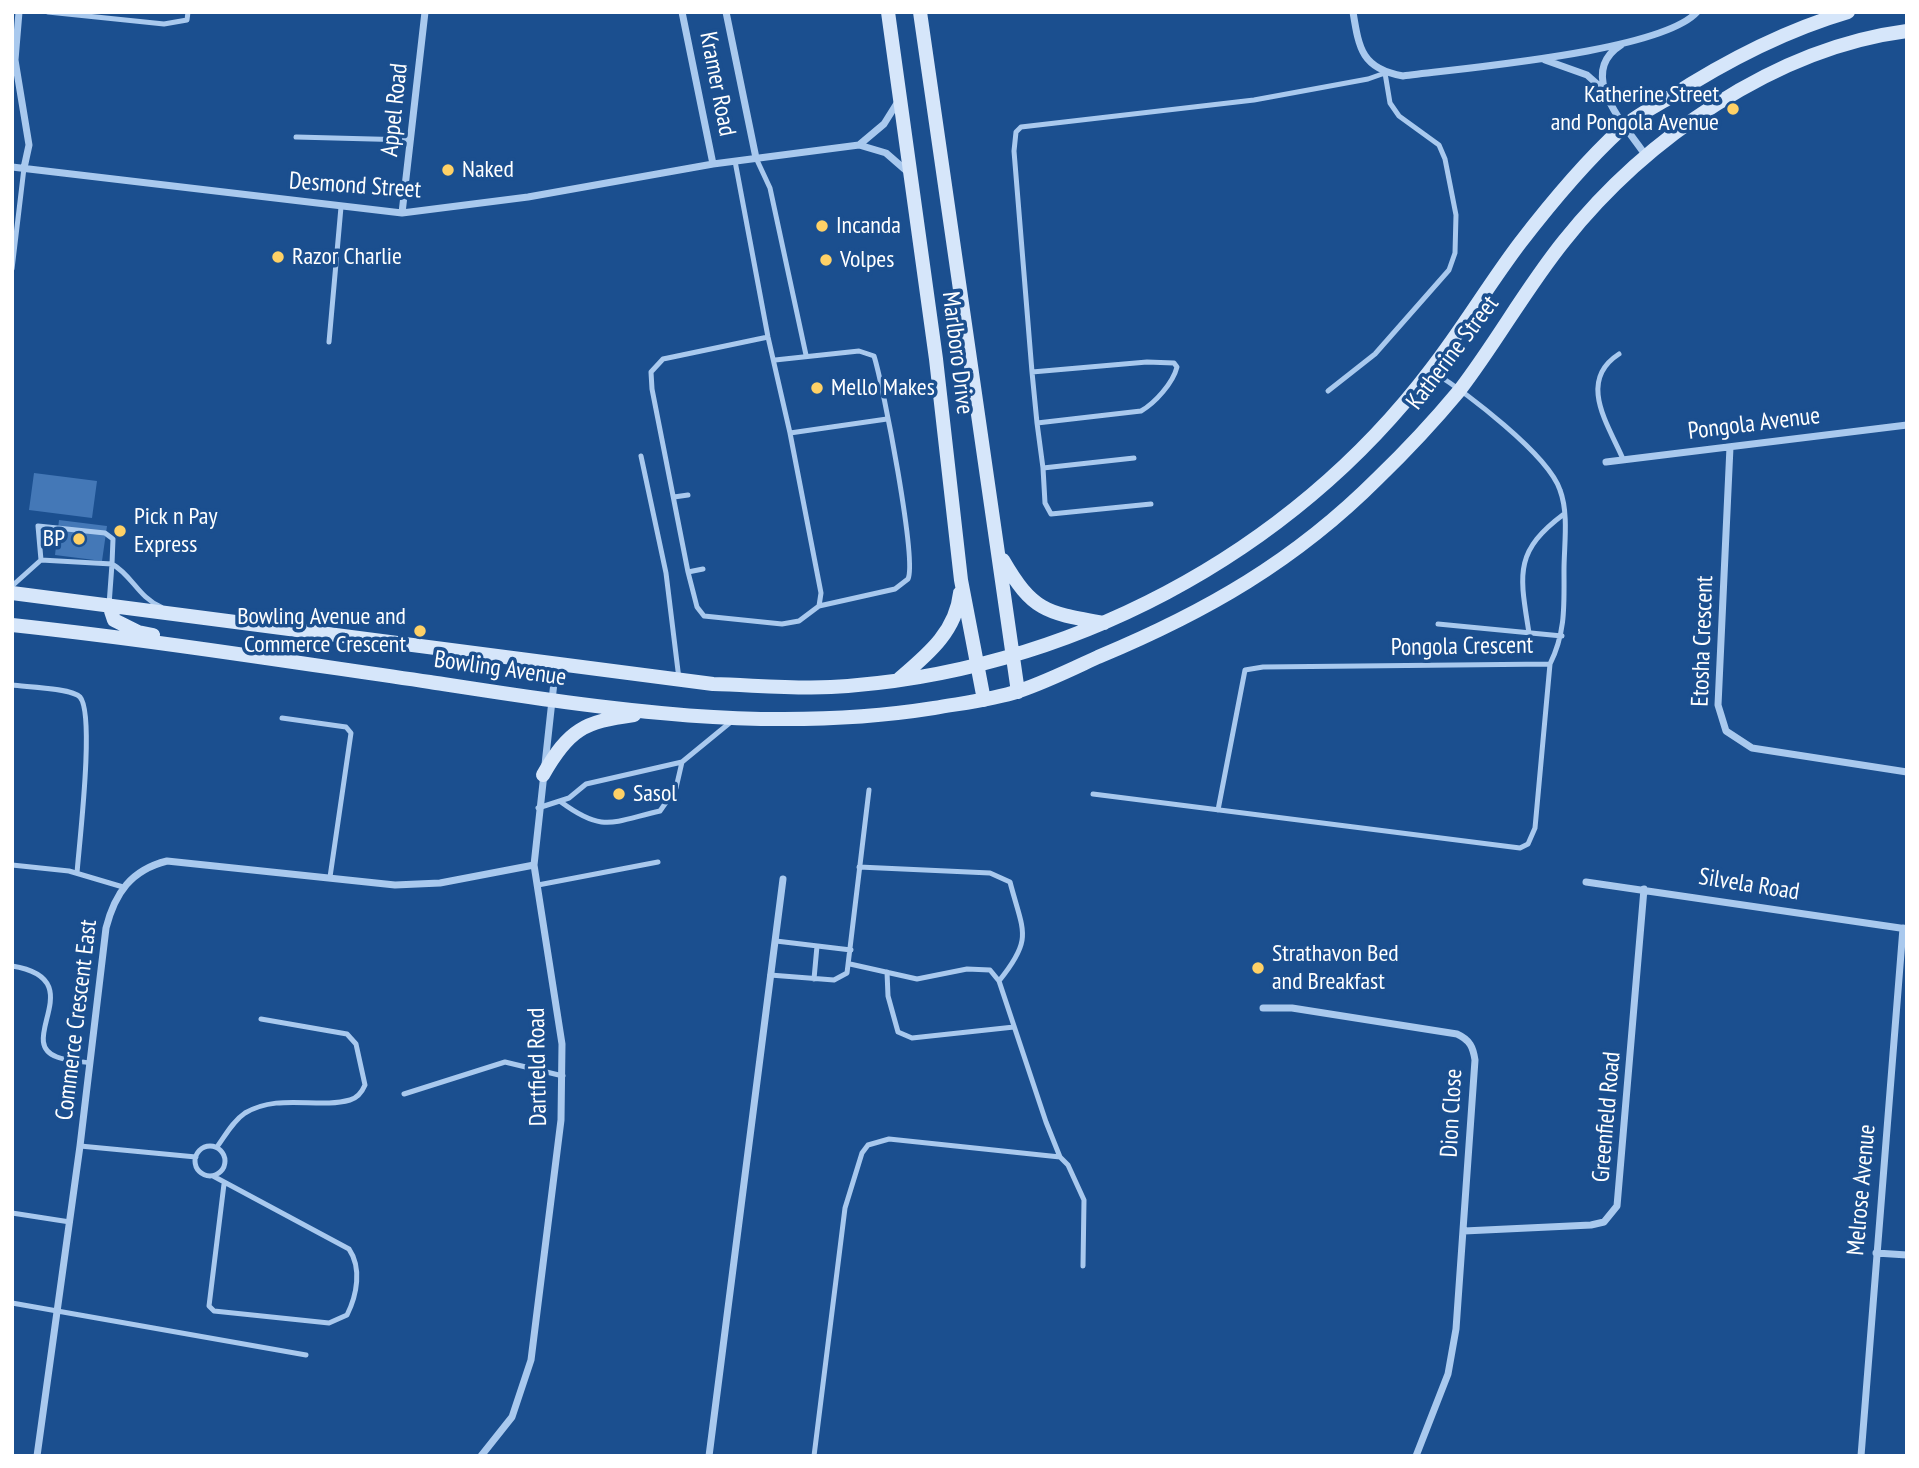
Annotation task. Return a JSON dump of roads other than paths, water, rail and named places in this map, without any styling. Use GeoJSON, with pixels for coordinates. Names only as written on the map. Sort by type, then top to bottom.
{"type":"FeatureCollection","features":[{"type":"Feature","properties":{"kind":"main road","name":"Marlboro Drive"},"geometry":{"type":"LineString","coordinates":[[888,12],[961,580],[984,700]]}},
{"type":"Feature","properties":{"kind":"main road","name":"Marlboro Drive"},"geometry":{"type":"LineString","coordinates":[[920,12],[1018,692]]}},
{"type":"Feature","properties":{"kind":"main road","name":"Katherine Street"},"geometry":{"type":"LineString","coordinates":[[976,664],[1012,656],[1104,623],[1158,598],[1275,524],[1331,478],[1369,442],[1431,370],[1519,244],[1625,125],[1755,47],[1804,26],[1848,12]]}},
{"type":"Feature","properties":{"kind":"main road","name":"Katherine Street"},"geometry":{"type":"LineString","coordinates":[[984,700],[1018,692],[1171,626],[1238,590],[1319,533],[1362,495],[1460,389],[1566,238],[1646,156],[1681,127],[1753,84],[1823,53],[1907,32]]}},
{"type":"Feature","properties":{"kind":"main road"},"geometry":{"type":"LineString","coordinates":[[998,553],[1017,585],[1037,606],[1066,616],[1104,623]]}},
{"type":"Feature","properties":{"kind":"main road"},"geometry":{"type":"LineString","coordinates":[[898,680],[924,657],[951,625],[961,580]]}},
{"type":"Feature","properties":{"kind":"main road","name":"Bowling Avenue"},"geometry":{"type":"LineString","coordinates":[[12,593],[679,679],[830,687],[898,680],[976,664]]}},
{"type":"Feature","properties":{"kind":"main road"},"geometry":{"type":"LineString","coordinates":[[109,605],[114,620],[138,632],[188,641],[254,658]]}},
{"type":"Feature","properties":{"kind":"main road","name":"Bowling Avenue"},"geometry":{"type":"LineString","coordinates":[[12,625],[551,700],[734,719],[847,719],[984,700]]}},
{"type":"Feature","properties":{"kind":"main road"},"geometry":{"type":"LineString","coordinates":[[12,632],[33,628]]}},
{"type":"Feature","properties":{"kind":"main road"},"geometry":{"type":"LineString","coordinates":[[543,775],[555,752],[587,724],[653,712]]}},
{"type":"Feature","properties":{"kind":"street"},"geometry":{"type":"LineString","coordinates":[[19,12],[16,69],[29,145],[24,168]]}},
{"type":"Feature","properties":{"kind":"street","name":"Appel Road"},"geometry":{"type":"LineString","coordinates":[[402,213],[425,12]]}},
{"type":"Feature","properties":{"kind":"street","name":"Kramer Road"},"geometry":{"type":"LineString","coordinates":[[682,12],[713,164]]}},
{"type":"Feature","properties":{"kind":"street","name":"Kramer Road"},"geometry":{"type":"LineString","coordinates":[[726,12],[756,158]]}},
{"type":"Feature","properties":{"kind":"street"},"geometry":{"type":"LineString","coordinates":[[1353,12],[1362,50],[1369,64],[1385,73],[1403,75],[1541,59],[1624,43],[1675,28],[1697,12]]}},
{"type":"Feature","properties":{"kind":"street"},"geometry":{"type":"LineString","coordinates":[[1604,90],[1603,62],[1609,52],[1624,43]]}},
{"type":"Feature","properties":{"kind":"street"},"geometry":{"type":"LineString","coordinates":[[1541,59],[1587,75],[1604,90],[1646,156]]}},
{"type":"Feature","properties":{"kind":"street"},"geometry":{"type":"LineString","coordinates":[[859,145],[877,132],[899,99]]}},
{"type":"Feature","properties":{"kind":"street","name":"Desmond Street"},"geometry":{"type":"LineString","coordinates":[[12,167],[402,213],[528,197],[713,164],[859,145],[886,153],[911,175]]}},
{"type":"Feature","properties":{"kind":"street","name":"Pongola Avenue"},"geometry":{"type":"LineString","coordinates":[[1606,462],[1907,425]]}},
{"type":"Feature","properties":{"kind":"street","name":"Etosha Crescent"},"geometry":{"type":"LineString","coordinates":[[1730,447],[1718,705],[1726,731],[1752,748],[1907,772]]}},
{"type":"Feature","properties":{"kind":"street","name":"Dartfield Road"},"geometry":{"type":"LineString","coordinates":[[481,1456],[512,1417],[531,1360],[552,1213],[563,1076],[556,998],[534,865],[538,808],[556,664]]}},
{"type":"Feature","properties":{"kind":"street"},"geometry":{"type":"LineString","coordinates":[[123,887],[138,873],[167,861],[420,885],[534,865]]}},
{"type":"Feature","properties":{"kind":"street"},"geometry":{"type":"LineString","coordinates":[[709,1456],[783,879]]}},
{"type":"Feature","properties":{"kind":"street","name":"Silvela Road"},"geometry":{"type":"LineString","coordinates":[[1586,882],[1905,928]]}},
{"type":"Feature","properties":{"kind":"street","name":"Commerce Crescent East"},"geometry":{"type":"LineString","coordinates":[[37,1456],[55,1312],[70,1223],[106,928],[112,902],[123,887]]}},
{"type":"Feature","properties":{"kind":"street","name":"Greenfield Road"},"geometry":{"type":"LineString","coordinates":[[1464,1231],[1591,1225],[1604,1222],[1617,1206],[1644,889]]}},
{"type":"Feature","properties":{"kind":"street","name":"Melrose Avenue"},"geometry":{"type":"LineString","coordinates":[[1861,1456],[1905,928]]}},
{"type":"Feature","properties":{"kind":"street","name":"Dion Close"},"geometry":{"type":"LineString","coordinates":[[1263,1008],[1292,1007],[1444,1031],[1457,1034],[1470,1042],[1475,1060],[1464,1231]]}},
{"type":"Feature","properties":{"kind":"street"},"geometry":{"type":"LineString","coordinates":[[1416,1456],[1448,1374],[1456,1329],[1464,1231]]}},
{"type":"Feature","properties":{"kind":"street"},"geometry":{"type":"LineString","coordinates":[[1876,1253],[1907,1255]]}},
{"type":"Feature","properties":{"kind":"lane"},"geometry":{"type":"LineString","coordinates":[[48,12],[164,24],[187,20],[188,12]]}},
{"type":"Feature","properties":{"kind":"lane"},"geometry":{"type":"LineString","coordinates":[[1151,504],[1051,514],[1045,503],[1014,151],[1016,132],[1021,127],[1254,100],[1368,79],[1385,73],[1390,103],[1399,116],[1439,145],[1445,159],[1456,215],[1455,253],[1449,270],[1375,354],[1328,391]]}},
{"type":"Feature","properties":{"kind":"lane"},"geometry":{"type":"LineString","coordinates":[[296,137],[410,140]]}},
{"type":"Feature","properties":{"kind":"lane"},"geometry":{"type":"LineString","coordinates":[[756,158],[770,188],[806,355]]}},
{"type":"Feature","properties":{"kind":"lane"},"geometry":{"type":"LineString","coordinates":[[735,161],[821,593],[819,606]]}},
{"type":"Feature","properties":{"kind":"lane"},"geometry":{"type":"LineString","coordinates":[[12,269],[24,168]]}},
{"type":"Feature","properties":{"kind":"lane"},"geometry":{"type":"LineString","coordinates":[[329,342],[341,207]]}},
{"type":"Feature","properties":{"kind":"lane"},"geometry":{"type":"LineString","coordinates":[[768,337],[663,359],[651,372],[652,389],[688,572],[697,607],[704,616],[782,624],[799,621],[819,606],[851,602],[895,589],[911,573],[902,501],[874,356],[859,351],[775,360]]}},
{"type":"Feature","properties":{"kind":"lane"},"geometry":{"type":"LineString","coordinates":[[1619,354],[1604,363],[1596,386],[1598,400],[1623,459]]}},
{"type":"Feature","properties":{"kind":"lane"},"geometry":{"type":"LineString","coordinates":[[1032,372],[1147,362],[1174,363],[1177,367],[1175,374],[1150,406],[1141,411],[1037,423]]}},
{"type":"Feature","properties":{"kind":"lane","name":"Pongola Crescent"},"geometry":{"type":"LineString","coordinates":[[1218,810],[1245,670],[1263,667],[1550,664],[1562,636],[1564,514],[1560,490],[1547,468],[1460,389],[1431,370]]}},
{"type":"Feature","properties":{"kind":"lane"},"geometry":{"type":"LineString","coordinates":[[790,433],[887,419]]}},
{"type":"Feature","properties":{"kind":"lane"},"geometry":{"type":"LineString","coordinates":[[641,456],[666,573],[679,679]]}},
{"type":"Feature","properties":{"kind":"lane"},"geometry":{"type":"LineString","coordinates":[[1043,468],[1134,458]]}},
{"type":"Feature","properties":{"kind":"lane"},"geometry":{"type":"LineString","coordinates":[[674,497],[688,495]]}},
{"type":"Feature","properties":{"kind":"lane"},"geometry":{"type":"LineString","coordinates":[[1529,633],[1521,581],[1529,546],[1564,514]]}},
{"type":"Feature","properties":{"kind":"lane"},"geometry":{"type":"LineString","coordinates":[[41,560],[38,526],[105,533],[113,539],[109,605]]}},
{"type":"Feature","properties":{"kind":"lane"},"geometry":{"type":"LineString","coordinates":[[12,586],[41,560],[112,564],[126,573],[149,602],[175,613]]}},
{"type":"Feature","properties":{"kind":"lane"},"geometry":{"type":"LineString","coordinates":[[688,572],[703,569]]}},
{"type":"Feature","properties":{"kind":"lane"},"geometry":{"type":"LineString","coordinates":[[1438,624],[1562,636]]}},
{"type":"Feature","properties":{"kind":"lane"},"geometry":{"type":"LineString","coordinates":[[1093,794],[1520,848],[1528,845],[1535,828],[1550,664]]}},
{"type":"Feature","properties":{"kind":"lane"},"geometry":{"type":"LineString","coordinates":[[12,685],[65,691],[82,700],[86,740],[77,873]]}},
{"type":"Feature","properties":{"kind":"lane"},"geometry":{"type":"LineString","coordinates":[[282,718],[346,727],[351,733],[353,742],[330,877]]}},
{"type":"Feature","properties":{"kind":"lane"},"geometry":{"type":"LineString","coordinates":[[538,808],[561,802],[586,784],[682,762],[734,719]]}},
{"type":"Feature","properties":{"kind":"lane"},"geometry":{"type":"LineString","coordinates":[[561,802],[582,818],[604,823],[660,811],[676,788],[682,762]]}},
{"type":"Feature","properties":{"kind":"lane"},"geometry":{"type":"LineString","coordinates":[[770,975],[841,979],[850,964],[869,790]]}},
{"type":"Feature","properties":{"kind":"lane"},"geometry":{"type":"LineString","coordinates":[[538,885],[658,862]]}},
{"type":"Feature","properties":{"kind":"lane"},"geometry":{"type":"LineString","coordinates":[[12,865],[77,873],[123,887]]}},
{"type":"Feature","properties":{"kind":"lane"},"geometry":{"type":"LineString","coordinates":[[859,867],[990,873],[1010,882],[1023,933],[1022,948],[999,981]]}},
{"type":"Feature","properties":{"kind":"lane"},"geometry":{"type":"LineString","coordinates":[[776,941],[852,950]]}},
{"type":"Feature","properties":{"kind":"lane"},"geometry":{"type":"LineString","coordinates":[[814,979],[817,946]]}},
{"type":"Feature","properties":{"kind":"lane"},"geometry":{"type":"LineString","coordinates":[[850,964],[917,979],[979,969],[990,970],[999,981],[1060,1157]]}},
{"type":"Feature","properties":{"kind":"lane"},"geometry":{"type":"LineString","coordinates":[[12,966],[38,973],[48,980],[51,991],[44,1041],[47,1051],[56,1057],[90,1063]]}},
{"type":"Feature","properties":{"kind":"lane"},"geometry":{"type":"LineString","coordinates":[[887,972],[888,996],[898,1032],[912,1038],[1014,1027]]}},
{"type":"Feature","properties":{"kind":"lane"},"geometry":{"type":"LineString","coordinates":[[217,1147],[230,1128],[246,1113],[282,1101],[350,1100],[361,1093],[366,1085],[356,1044],[347,1034],[261,1019]]}},
{"type":"Feature","properties":{"kind":"lane"},"geometry":{"type":"LineString","coordinates":[[404,1094],[505,1062],[563,1076]]}},
{"type":"Feature","properties":{"kind":"lane"},"geometry":{"type":"LineString","coordinates":[[814,1456],[845,1208],[862,1153],[868,1145],[889,1139],[1060,1157],[1069,1164],[1084,1200],[1083,1266]]}},
{"type":"Feature","properties":{"kind":"lane"},"geometry":{"type":"LineString","coordinates":[[80,1146],[196,1157]]}},
{"type":"Feature","properties":{"kind":"lane"},"geometry":{"type":"LineString","coordinates":[[196,1157],[204,1147],[217,1147]]}},
{"type":"Feature","properties":{"kind":"lane"},"geometry":{"type":"LineString","coordinates":[[213,1176],[220,1173],[225,1160],[217,1147]]}},
{"type":"Feature","properties":{"kind":"lane"},"geometry":{"type":"LineString","coordinates":[[196,1157],[199,1171],[213,1176],[349,1249],[355,1257],[357,1275],[353,1304],[347,1315],[329,1322],[214,1311],[209,1306],[224,1184]]}},
{"type":"Feature","properties":{"kind":"lane"},"geometry":{"type":"LineString","coordinates":[[12,1213],[70,1223]]}},
{"type":"Feature","properties":{"kind":"lane"},"geometry":{"type":"LineString","coordinates":[[12,1303],[306,1355]]}},
{"type":"Feature","properties":{"kind":"place","name":"Katherine Street and Pongola Avenue"},"geometry":{"type":"Point","coordinates":[1733,109]}},
{"type":"Feature","properties":{"kind":"place","name":"Naked"},"geometry":{"type":"Point","coordinates":[448,170]}},
{"type":"Feature","properties":{"kind":"place","name":"Incanda"},"geometry":{"type":"Point","coordinates":[822,226]}},
{"type":"Feature","properties":{"kind":"place","name":"Razor Charlie"},"geometry":{"type":"Point","coordinates":[278,257]}},
{"type":"Feature","properties":{"kind":"place","name":"Volpes"},"geometry":{"type":"Point","coordinates":[826,260]}},
{"type":"Feature","properties":{"kind":"place","name":"Mello Makes"},"geometry":{"type":"Point","coordinates":[817,388]}},
{"type":"Feature","properties":{"kind":"place","name":"Pick n Pay Express"},"geometry":{"type":"Point","coordinates":[120,531]}},
{"type":"Feature","properties":{"kind":"place","name":"BP"},"geometry":{"type":"Point","coordinates":[79,539]}},
{"type":"Feature","properties":{"kind":"place","name":"Bowling Avenue and Commerce Crescent"},"geometry":{"type":"Point","coordinates":[420,631]}},
{"type":"Feature","properties":{"kind":"place","name":"Sasol"},"geometry":{"type":"Point","coordinates":[619,794]}},
{"type":"Feature","properties":{"kind":"place","name":"Strathavon Bed and Breakfast"},"geometry":{"type":"Point","coordinates":[1258,968]}}]}
